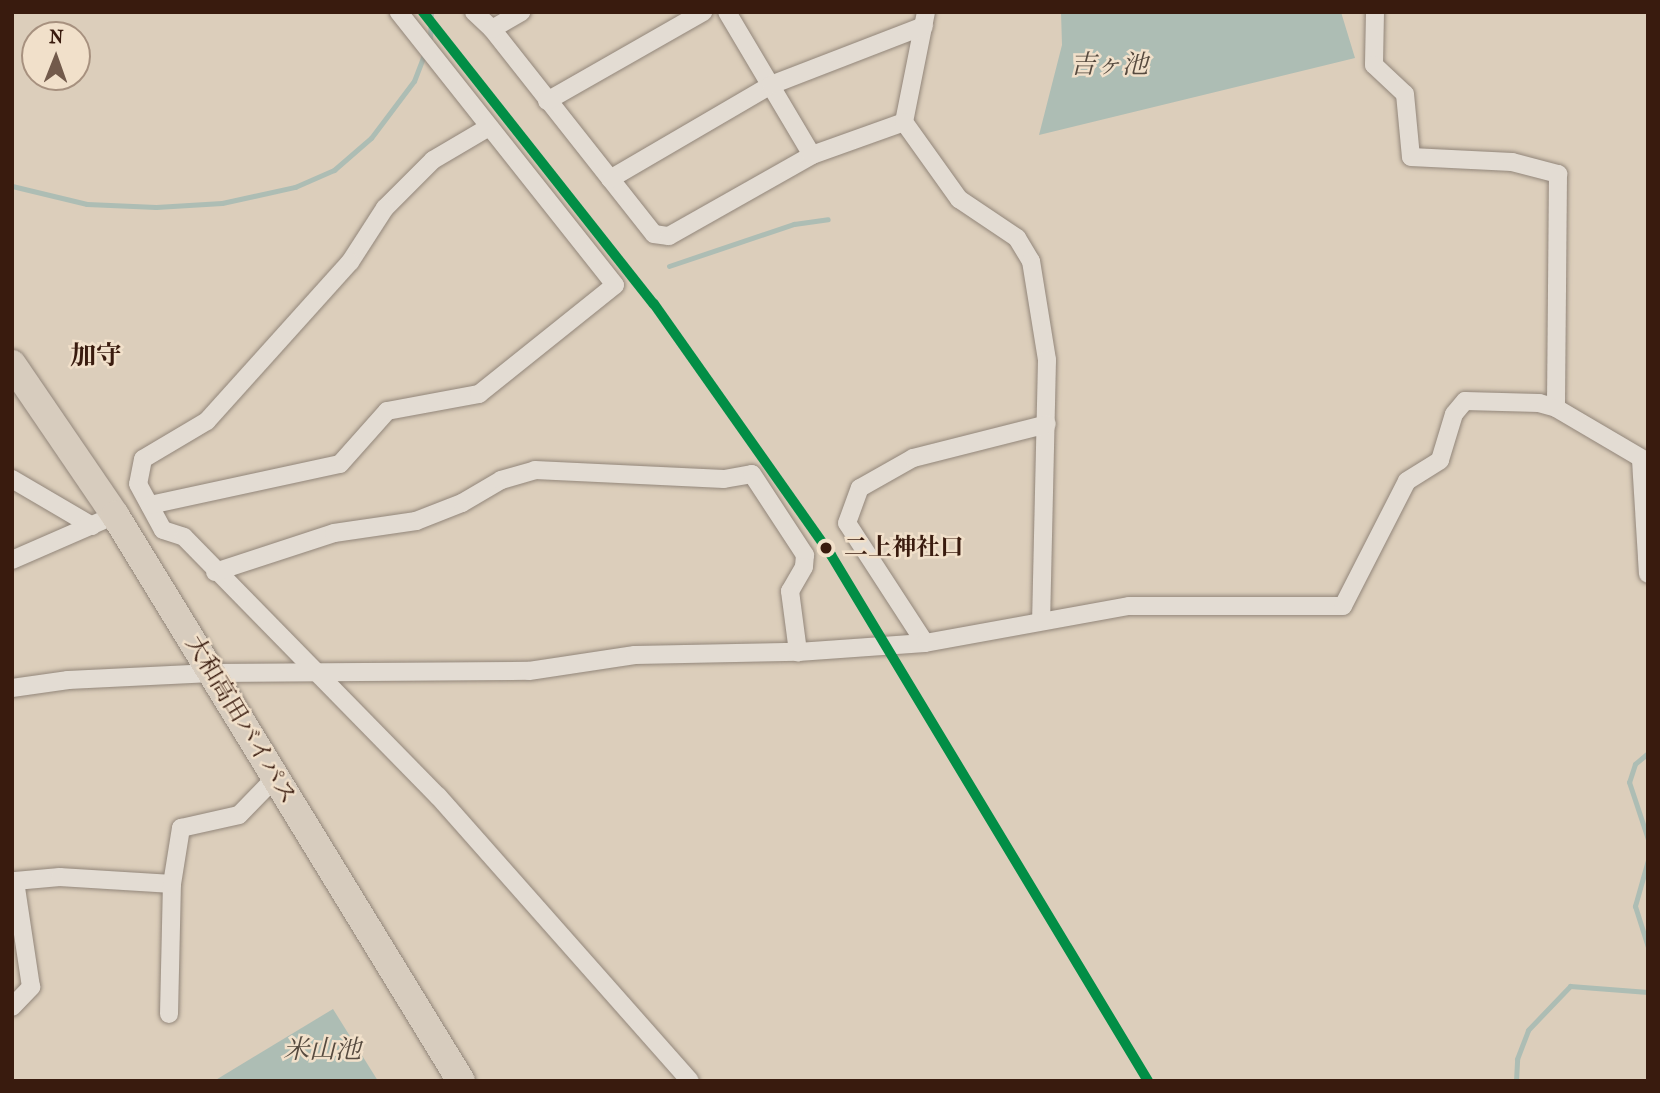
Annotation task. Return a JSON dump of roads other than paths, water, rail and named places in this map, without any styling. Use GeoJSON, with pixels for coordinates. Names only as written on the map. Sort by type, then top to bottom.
{"type":"FeatureCollection","features":[{"type":"Feature","properties":{"kind":"highway","name":"大和高田バイパス"},"geometry":{"type":"LineString","coordinates":[[12,364],[104,521],[212,673],[461,1081]]}},
{"type":"Feature","properties":{"kind":"street"},"geometry":{"type":"LineString","coordinates":[[149,505],[340,464],[387,411],[479,394],[615,285],[399,12]]}},
{"type":"Feature","properties":{"kind":"street"},"geometry":{"type":"LineString","coordinates":[[474,12],[492,29],[654,234],[669,236],[812,155],[904,122]]}},
{"type":"Feature","properties":{"kind":"street"},"geometry":{"type":"LineString","coordinates":[[492,29],[522,12]]}},
{"type":"Feature","properties":{"kind":"street"},"geometry":{"type":"LineString","coordinates":[[547,100],[703,12]]}},
{"type":"Feature","properties":{"kind":"street"},"geometry":{"type":"LineString","coordinates":[[727,12],[812,155]]}},
{"type":"Feature","properties":{"kind":"street"},"geometry":{"type":"LineString","coordinates":[[1375,12],[1374,65],[1405,94],[1411,157],[1512,162],[1558,174],[1556,408]]}},
{"type":"Feature","properties":{"kind":"street"},"geometry":{"type":"LineString","coordinates":[[610,179],[771,85],[925,19]]}},
{"type":"Feature","properties":{"kind":"street"},"geometry":{"type":"LineString","coordinates":[[925,19],[904,122],[959,199],[1017,238],[1031,261],[1047,360],[1041,620]]}},
{"type":"Feature","properties":{"kind":"street"},"geometry":{"type":"LineString","coordinates":[[489,127],[433,160],[385,208],[350,262],[207,421],[143,459],[138,484],[163,530],[184,537],[215,572],[438,796],[690,1081]]}},
{"type":"Feature","properties":{"kind":"street"},"geometry":{"type":"LineString","coordinates":[[12,688],[68,680],[212,673],[529,671],[635,655],[798,652],[925,643],[973,637],[1041,620],[1129,606],[1343,606],[1407,481],[1440,460],[1454,414],[1465,401],[1539,403],[1556,408],[1644,461],[1648,575]]}},
{"type":"Feature","properties":{"kind":"street"},"geometry":{"type":"LineString","coordinates":[[925,643],[847,523],[860,488],[913,458],[1047,424]]}},
{"type":"Feature","properties":{"kind":"street"},"geometry":{"type":"LineString","coordinates":[[215,572],[334,533],[416,521],[462,503],[501,480],[535,470],[724,479],[752,474],[805,555],[804,567],[790,591],[798,652]]}},
{"type":"Feature","properties":{"kind":"street"},"geometry":{"type":"LineString","coordinates":[[12,479],[104,521]]}},
{"type":"Feature","properties":{"kind":"street"},"geometry":{"type":"LineString","coordinates":[[12,560],[104,521]]}},
{"type":"Feature","properties":{"kind":"street"},"geometry":{"type":"LineString","coordinates":[[169,1014],[172,884],[181,828],[239,816],[276,777]]}},
{"type":"Feature","properties":{"kind":"street"},"geometry":{"type":"LineString","coordinates":[[12,1007],[32,987],[15,881],[60,877],[172,884]]}},
{"type":"Feature","properties":{"kind":"water","name":"吉ヶ池"},"geometry":{"type":"Polygon","coordinates":[[[1061,12],[1341,12],[1355,58],[1039,135],[1062,45],[1061,12]]]}},
{"type":"Feature","properties":{"kind":"water","name":"米山池"},"geometry":{"type":"Polygon","coordinates":[[[333,1009],[378,1081],[214,1081],[333,1009]]]}},
{"type":"Feature","properties":{"kind":"waterway"},"geometry":{"type":"LineString","coordinates":[[430,41],[431,12]]}},
{"type":"Feature","properties":{"kind":"waterway"},"geometry":{"type":"LineString","coordinates":[[12,186],[87,204],[156,207],[222,203],[295,187],[334,170],[371,138],[414,81],[425,53]]}},
{"type":"Feature","properties":{"kind":"waterway"},"geometry":{"type":"LineString","coordinates":[[669,266],[794,224],[828,219]]}},
{"type":"Feature","properties":{"kind":"waterway"},"geometry":{"type":"LineString","coordinates":[[1648,753],[1635,764],[1629,782],[1648,839]]}},
{"type":"Feature","properties":{"kind":"waterway"},"geometry":{"type":"LineString","coordinates":[[1648,860],[1635,906],[1648,947]]}},
{"type":"Feature","properties":{"kind":"waterway"},"geometry":{"type":"LineString","coordinates":[[1516,1081],[1517,1059],[1528,1030],[1570,986],[1648,992]]}},
{"type":"Feature","properties":{"kind":"place","name":"二上神社口"},"geometry":{"type":"Point","coordinates":[826,548]}},
{"type":"Feature","properties":{"kind":"district","name":"加守"},"geometry":{"type":"Point","coordinates":[96,356]}}]}
